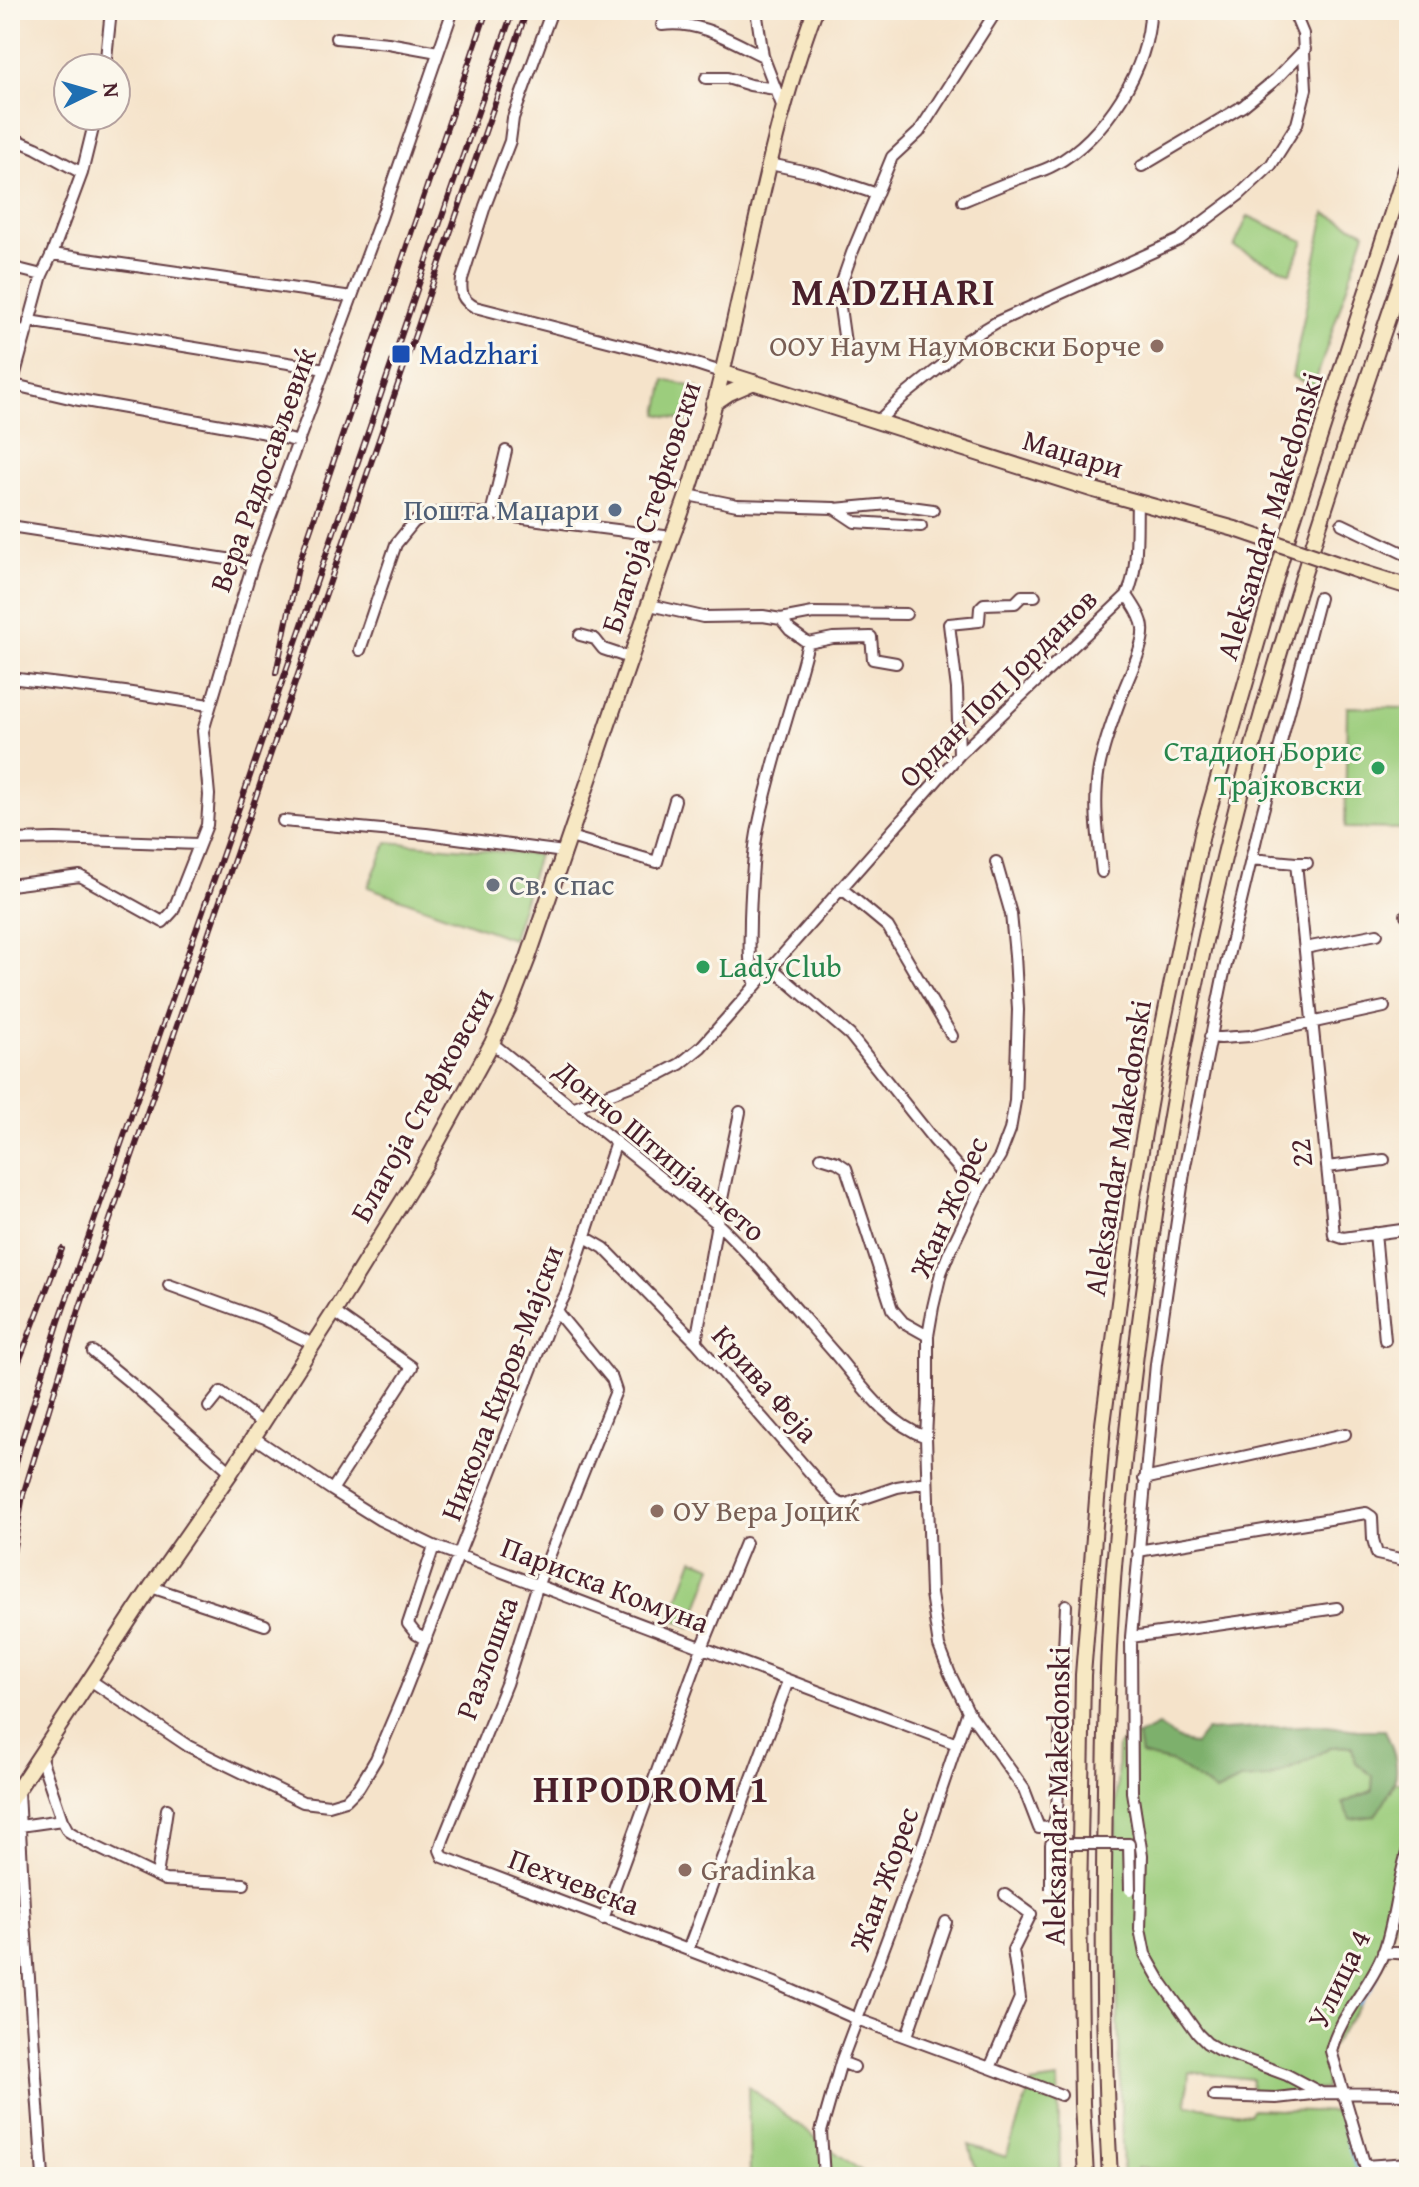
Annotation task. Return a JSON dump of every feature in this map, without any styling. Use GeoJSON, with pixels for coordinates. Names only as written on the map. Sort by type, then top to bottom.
{"type":"FeatureCollection","features":[{"type":"Feature","properties":{"kind":"street"},"geometry":{"type":"LineString","coordinates":[[107,52],[111,10]]}},
{"type":"Feature","properties":{"kind":"street","name":"Вера Радосављевиќ"},"geometry":{"type":"LineString","coordinates":[[10,885],[80,876],[163,922],[173,911],[207,825],[209,795],[203,731],[253,563],[352,297],[453,10]]}},
{"type":"Feature","properties":{"kind":"street","name":"Благоја Стефковски"},"geometry":{"type":"LineString","coordinates":[[552,10],[513,118],[510,141],[462,279],[463,298],[475,307],[721,372]]}},
{"type":"Feature","properties":{"kind":"street"},"geometry":{"type":"LineString","coordinates":[[756,10],[763,56],[783,108]]}},
{"type":"Feature","properties":{"kind":"street","name":"Благоја Стефковски"},"geometry":{"type":"LineString","coordinates":[[14,1796],[334,1312],[446,1130],[492,1043],[520,980],[688,495],[721,372],[783,108],[815,10]]}},
{"type":"Feature","properties":{"kind":"street"},"geometry":{"type":"LineString","coordinates":[[846,350],[838,293],[892,157],[919,132],[997,10]]}},
{"type":"Feature","properties":{"kind":"street"},"geometry":{"type":"LineString","coordinates":[[963,201],[1055,165],[1086,142],[1119,105],[1138,65],[1150,28],[1150,10]]}},
{"type":"Feature","properties":{"kind":"street"},"geometry":{"type":"LineString","coordinates":[[877,422],[979,332],[1179,240],[1239,195],[1271,165],[1297,124],[1306,89],[1303,34],[1293,10]]}},
{"type":"Feature","properties":{"kind":"street"},"geometry":{"type":"LineString","coordinates":[[662,25],[683,24],[716,32],[763,56]]}},
{"type":"Feature","properties":{"kind":"street"},"geometry":{"type":"LineString","coordinates":[[336,38],[438,52]]}},
{"type":"Feature","properties":{"kind":"street"},"geometry":{"type":"LineString","coordinates":[[1142,166],[1243,106],[1276,79],[1305,49]]}},
{"type":"Feature","properties":{"kind":"street"},"geometry":{"type":"LineString","coordinates":[[706,78],[727,78],[775,89]]}},
{"type":"Feature","properties":{"kind":"street"},"geometry":{"type":"LineString","coordinates":[[92,132],[82,173],[42,275],[11,387],[261,432],[299,442]]}},
{"type":"Feature","properties":{"kind":"street"},"geometry":{"type":"LineString","coordinates":[[10,137],[82,173]]}},
{"type":"Feature","properties":{"kind":"street","name":"Aleksandar Makedonski"},"geometry":{"type":"LineString","coordinates":[[1086,2177],[1079,1902],[1083,1675],[1103,1424],[1133,1196],[1163,1025],[1202,834],[1290,529],[1409,160]]}},
{"type":"Feature","properties":{"kind":"street"},"geometry":{"type":"LineString","coordinates":[[770,164],[817,174],[877,194]]}},
{"type":"Feature","properties":{"kind":"street"},"geometry":{"type":"LineString","coordinates":[[52,254],[352,297]]}},
{"type":"Feature","properties":{"kind":"street","name":"Aleksandar Makedonski"},"geometry":{"type":"LineString","coordinates":[[1110,2177],[1103,1971],[1106,1717],[1114,1570],[1130,1411],[1156,1208],[1203,950],[1255,739],[1300,583],[1409,256]]}},
{"type":"Feature","properties":{"kind":"street"},"geometry":{"type":"LineString","coordinates":[[10,267],[42,275]]}},
{"type":"Feature","properties":{"kind":"street"},"geometry":{"type":"LineString","coordinates":[[10,329],[28,326],[325,369]]}},
{"type":"Feature","properties":{"kind":"street"},"geometry":{"type":"LineString","coordinates":[[713,404],[735,389],[754,382],[738,367],[727,347]]}},
{"type":"Feature","properties":{"kind":"street","name":"Маџари"},"geometry":{"type":"LineString","coordinates":[[721,372],[1094,490],[1235,529],[1409,587]]}},
{"type":"Feature","properties":{"kind":"street"},"geometry":{"type":"LineString","coordinates":[[491,514],[506,451]]}},
{"type":"Feature","properties":{"kind":"street"},"geometry":{"type":"LineString","coordinates":[[688,495],[737,505],[835,509],[889,504],[933,510]]}},
{"type":"Feature","properties":{"kind":"street","name":"Ордан Поп Јорданов"},"geometry":{"type":"LineString","coordinates":[[572,1108],[659,1075],[680,1064],[701,1047],[959,755],[1127,595],[1132,585],[1137,501]]}},
{"type":"Feature","properties":{"kind":"street"},"geometry":{"type":"LineString","coordinates":[[835,509],[855,522],[921,526]]}},
{"type":"Feature","properties":{"kind":"street"},"geometry":{"type":"LineString","coordinates":[[360,650],[396,544],[423,516],[447,511],[491,514],[672,537]]}},
{"type":"Feature","properties":{"kind":"street"},"geometry":{"type":"LineString","coordinates":[[1342,524],[1409,556]]}},
{"type":"Feature","properties":{"kind":"street"},"geometry":{"type":"LineString","coordinates":[[10,526],[253,563]]}},
{"type":"Feature","properties":{"kind":"street"},"geometry":{"type":"LineString","coordinates":[[1102,872],[1096,791],[1099,767],[1144,630],[1141,618],[1127,595]]}},
{"type":"Feature","properties":{"kind":"street"},"geometry":{"type":"LineString","coordinates":[[959,755],[957,689],[949,624],[979,621],[980,608],[984,604],[1015,603],[1022,596],[1035,596]]}},
{"type":"Feature","properties":{"kind":"street"},"geometry":{"type":"LineString","coordinates":[[1319,598],[1251,859],[1210,1037],[1173,1245],[1156,1364],[1131,1637],[1132,1792],[1142,1855],[1140,1929],[1145,1954],[1161,1982],[1207,2043],[1287,2075],[1321,2093]]}},
{"type":"Feature","properties":{"kind":"street"},"geometry":{"type":"LineString","coordinates":[[650,605],[703,617],[763,616],[781,619],[813,613],[906,614]]}},
{"type":"Feature","properties":{"kind":"street"},"geometry":{"type":"LineString","coordinates":[[781,619],[808,643],[833,638],[871,637],[873,659],[896,663]]}},
{"type":"Feature","properties":{"kind":"street"},"geometry":{"type":"LineString","coordinates":[[580,635],[595,639],[603,649],[630,658]]}},
{"type":"Feature","properties":{"kind":"street"},"geometry":{"type":"LineString","coordinates":[[756,985],[749,966],[756,835],[808,643]]}},
{"type":"Feature","properties":{"kind":"street"},"geometry":{"type":"LineString","coordinates":[[10,678],[209,705]]}},
{"type":"Feature","properties":{"kind":"street"},"geometry":{"type":"LineString","coordinates":[[283,821],[567,844],[657,862],[675,800]]}},
{"type":"Feature","properties":{"kind":"street"},"geometry":{"type":"LineString","coordinates":[[10,840],[198,844]]}},
{"type":"Feature","properties":{"kind":"street","name":"22"},"geometry":{"type":"LineString","coordinates":[[1251,859],[1302,863],[1311,1024],[1334,1235],[1343,1238],[1409,1229]]}},
{"type":"Feature","properties":{"kind":"street","name":"Жан Жорес"},"geometry":{"type":"LineString","coordinates":[[996,862],[1011,914],[1015,955],[1018,1010],[1015,1101],[1010,1130],[1000,1156],[979,1191],[941,1273],[928,1336],[926,1437],[931,1594],[939,1646],[968,1711],[1024,1789],[1039,1828],[1053,1827],[1057,1811],[1066,1605]]}},
{"type":"Feature","properties":{"kind":"street"},"geometry":{"type":"LineString","coordinates":[[841,888],[888,927],[952,1036]]}},
{"type":"Feature","properties":{"kind":"street"},"geometry":{"type":"LineString","coordinates":[[1305,948],[1377,934]]}},
{"type":"Feature","properties":{"kind":"street"},"geometry":{"type":"LineString","coordinates":[[772,968],[850,1035],[979,1191]]}},
{"type":"Feature","properties":{"kind":"street"},"geometry":{"type":"LineString","coordinates":[[1210,1037],[1250,1036],[1384,1007]]}},
{"type":"Feature","properties":{"kind":"street","name":"Дончо Штипјанчето"},"geometry":{"type":"LineString","coordinates":[[492,1043],[717,1223],[741,1245],[874,1399],[898,1422],[926,1437]]}},
{"type":"Feature","properties":{"kind":"street"},"geometry":{"type":"LineString","coordinates":[[696,1342],[740,1112]]}},
{"type":"Feature","properties":{"kind":"street","name":"Никола Киров-Мајски"},"geometry":{"type":"LineString","coordinates":[[90,1680],[188,1746],[303,1802],[329,1805],[346,1800],[359,1787],[376,1759],[426,1640],[548,1327],[566,1293],[616,1142]]}},
{"type":"Feature","properties":{"kind":"street"},"geometry":{"type":"LineString","coordinates":[[821,1157],[846,1168],[896,1316],[928,1336]]}},
{"type":"Feature","properties":{"kind":"street"},"geometry":{"type":"LineString","coordinates":[[1327,1167],[1384,1160]]}},
{"type":"Feature","properties":{"kind":"street"},"geometry":{"type":"LineString","coordinates":[[1375,1233],[1385,1340]]}},
{"type":"Feature","properties":{"kind":"street","name":"Крива Феја"},"geometry":{"type":"LineString","coordinates":[[585,1237],[604,1248],[696,1342],[835,1501],[844,1505],[897,1487],[927,1482]]}},
{"type":"Feature","properties":{"kind":"street"},"geometry":{"type":"LineString","coordinates":[[169,1285],[262,1319],[313,1344]]}},
{"type":"Feature","properties":{"kind":"street","name":"Разлошка"},"geometry":{"type":"LineString","coordinates":[[443,1857],[441,1845],[506,1684],[538,1584],[616,1391],[612,1379],[556,1311]]}},
{"type":"Feature","properties":{"kind":"street"},"geometry":{"type":"LineString","coordinates":[[332,1490],[412,1367],[334,1312]]}},
{"type":"Feature","properties":{"kind":"street"},"geometry":{"type":"LineString","coordinates":[[93,1352],[231,1472]]}},
{"type":"Feature","properties":{"kind":"street"},"geometry":{"type":"LineString","coordinates":[[209,1407],[221,1392],[262,1423]]}},
{"type":"Feature","properties":{"kind":"street"},"geometry":{"type":"LineString","coordinates":[[1144,1479],[1345,1434]]}},
{"type":"Feature","properties":{"kind":"street","name":"Париска Комуна"},"geometry":{"type":"LineString","coordinates":[[253,1437],[380,1520],[434,1546],[957,1744]]}},
{"type":"Feature","properties":{"kind":"street"},"geometry":{"type":"LineString","coordinates":[[1138,1551],[1366,1513],[1372,1517],[1377,1554],[1409,1561]]}},
{"type":"Feature","properties":{"kind":"street"},"geometry":{"type":"LineString","coordinates":[[603,1919],[702,1648],[745,1543]]}},
{"type":"Feature","properties":{"kind":"street","name":"Никола Киров-Мајски"},"geometry":{"type":"LineString","coordinates":[[426,1640],[411,1630],[408,1624],[434,1546]]}},
{"type":"Feature","properties":{"kind":"street"},"geometry":{"type":"LineString","coordinates":[[151,1587],[265,1625]]}},
{"type":"Feature","properties":{"kind":"street"},"geometry":{"type":"LineString","coordinates":[[1131,1637],[1337,1608]]}},
{"type":"Feature","properties":{"kind":"street"},"geometry":{"type":"LineString","coordinates":[[688,1950],[788,1681]]}},
{"type":"Feature","properties":{"kind":"street","name":"Жан Жорес"},"geometry":{"type":"LineString","coordinates":[[824,2177],[821,2132],[841,2062],[924,1841],[968,1711]]}},
{"type":"Feature","properties":{"kind":"street"},"geometry":{"type":"LineString","coordinates":[[40,1755],[68,1831],[157,1876],[176,1882],[244,1884]]}},
{"type":"Feature","properties":{"kind":"street"},"geometry":{"type":"LineString","coordinates":[[14,1796],[15,1827],[20,1839],[43,2177]]}},
{"type":"Feature","properties":{"kind":"street"},"geometry":{"type":"LineString","coordinates":[[157,1876],[167,1809]]}},
{"type":"Feature","properties":{"kind":"street"},"geometry":{"type":"LineString","coordinates":[[15,1827],[62,1820]]}},
{"type":"Feature","properties":{"kind":"street"},"geometry":{"type":"LineString","coordinates":[[1051,1889],[1051,1844],[1129,1844],[1130,1890]]}},
{"type":"Feature","properties":{"kind":"street","name":"Улица 4"},"geometry":{"type":"LineString","coordinates":[[1371,2177],[1331,2051],[1334,2038],[1370,1980],[1383,1952],[1409,1847]]}},
{"type":"Feature","properties":{"kind":"street","name":"Пехчевска"},"geometry":{"type":"LineString","coordinates":[[443,1857],[1061,2095]]}},
{"type":"Feature","properties":{"kind":"street"},"geometry":{"type":"LineString","coordinates":[[990,2068],[1020,1998],[1013,1950],[1031,1914],[1005,1895]]}},
{"type":"Feature","properties":{"kind":"street"},"geometry":{"type":"LineString","coordinates":[[907,2036],[946,1922]]}},
{"type":"Feature","properties":{"kind":"street"},"geometry":{"type":"LineString","coordinates":[[1383,1952],[1409,1954]]}},
{"type":"Feature","properties":{"kind":"street"},"geometry":{"type":"LineString","coordinates":[[841,2062],[854,2067]]}},
{"type":"Feature","properties":{"kind":"street"},"geometry":{"type":"LineString","coordinates":[[1214,2096],[1276,2098],[1342,2092],[1409,2094]]}},
{"type":"Feature","properties":{"kind":"street"},"geometry":{"type":"LineString","coordinates":[[1365,2166],[1409,2163]]}},
{"type":"Feature","properties":{"kind":"green space"},"geometry":{"type":"Polygon","coordinates":[[[1325,213],[1365,232],[1314,386],[1292,377],[1325,213]]]}},
{"type":"Feature","properties":{"kind":"green space"},"geometry":{"type":"Polygon","coordinates":[[[1248,216],[1304,241],[1290,273],[1234,247],[1248,216]]]}},
{"type":"Feature","properties":{"kind":"green space"},"geometry":{"type":"Polygon","coordinates":[[[665,380],[698,388],[691,422],[658,414],[665,380]]]}},
{"type":"Feature","properties":{"kind":"green space","name":"Стадион Борис Трајковски"},"geometry":{"type":"Polygon","coordinates":[[[1347,707],[1409,708],[1409,829],[1345,828],[1347,707]]]}},
{"type":"Feature","properties":{"kind":"green space"},"geometry":{"type":"Polygon","coordinates":[[[387,842],[538,855],[512,939],[368,887],[387,842]]]}},
{"type":"Feature","properties":{"kind":"green space"},"geometry":{"type":"Polygon","coordinates":[[[693,1559],[713,1566],[691,1627],[671,1619],[693,1559]]]}},
{"type":"Feature","properties":{"kind":"green space"},"geometry":{"type":"Polygon","coordinates":[[[1319,1725],[1385,1730],[1394,1756],[1396,1774],[1375,1816],[1351,1819],[1343,1803],[1372,1791],[1373,1776],[1355,1762],[1352,1746],[1330,1747],[1269,1778],[1240,1780],[1216,1792],[1174,1763],[1141,1755],[1138,1736],[1158,1726],[1194,1745],[1205,1731],[1319,1725]]]}},
{"type":"Feature","properties":{"kind":"green space"},"geometry":{"type":"Polygon","coordinates":[[[1130,1736],[1138,1736],[1141,1755],[1174,1763],[1216,1792],[1240,1780],[1269,1778],[1330,1747],[1352,1746],[1355,1762],[1373,1776],[1372,1791],[1358,1796],[1391,1792],[1395,1782],[1409,1783],[1409,1854],[1388,1953],[1371,1989],[1330,2048],[1325,2089],[1251,2096],[1252,2079],[1189,2072],[1186,2105],[1249,2114],[1253,2109],[1339,2112],[1359,2177],[1248,2177],[1137,2168],[1137,2177],[1123,2177],[1114,1888],[1118,1745],[1130,1736]]]}},
{"type":"Feature","properties":{"kind":"green space"},"geometry":{"type":"Polygon","coordinates":[[[1058,2080],[1060,2177],[978,2177],[969,2145],[1006,2157],[1031,2084],[1058,2080]]]}},
{"type":"Feature","properties":{"kind":"green space"},"geometry":{"type":"Polygon","coordinates":[[[748,2086],[825,2145],[870,2177],[750,2177],[748,2086]]]}},
{"type":"Feature","properties":{"kind":"waterway"},"geometry":{"type":"LineString","coordinates":[[1359,2004],[1377,1977]]}},
{"type":"Feature","properties":{"kind":"waterway"},"geometry":{"type":"LineString","coordinates":[[1329,2058],[1328,2071],[1333,2090]]}},
{"type":"Feature","properties":{"kind":"waterway"},"geometry":{"type":"LineString","coordinates":[[1335,2097],[1359,2177]]}},
{"type":"Feature","properties":{"kind":"railway"},"geometry":{"type":"LineString","coordinates":[[276,673],[299,563],[487,10]]}},
{"type":"Feature","properties":{"kind":"railway"},"geometry":{"type":"LineString","coordinates":[[10,1489],[20,1446],[59,1321],[513,10]]}},
{"type":"Feature","properties":{"kind":"railway"},"geometry":{"type":"LineString","coordinates":[[10,1570],[23,1495],[80,1307],[527,10]]}},
{"type":"Feature","properties":{"kind":"railway"},"geometry":{"type":"LineString","coordinates":[[10,1385],[62,1249]]}},
{"type":"Feature","properties":{"kind":"place","name":"ООУ Наум Наумовски Борче"},"geometry":{"type":"Point","coordinates":[1157,346]}},
{"type":"Feature","properties":{"kind":"place","name":"Madzhari"},"geometry":{"type":"Point","coordinates":[401,354]}},
{"type":"Feature","properties":{"kind":"place","name":"Пошта Маџари"},"geometry":{"type":"Point","coordinates":[615,510]}},
{"type":"Feature","properties":{"kind":"place","name":"Стадион Борис Трајковски"},"geometry":{"type":"Point","coordinates":[1378,768]}},
{"type":"Feature","properties":{"kind":"place","name":"Св. Спас"},"geometry":{"type":"Point","coordinates":[493,885]}},
{"type":"Feature","properties":{"kind":"place","name":"Lady Club"},"geometry":{"type":"Point","coordinates":[703,967]}},
{"type":"Feature","properties":{"kind":"place","name":"ОУ Вера Јоциќ"},"geometry":{"type":"Point","coordinates":[657,1511]}},
{"type":"Feature","properties":{"kind":"place","name":"Gradinka"},"geometry":{"type":"Point","coordinates":[685,1870]}},
{"type":"Feature","properties":{"kind":"district","name":"MADZHARI"},"geometry":{"type":"Point","coordinates":[894,292]}},
{"type":"Feature","properties":{"kind":"district","name":"HIPODROM 1"},"geometry":{"type":"Point","coordinates":[652,1789]}}]}
